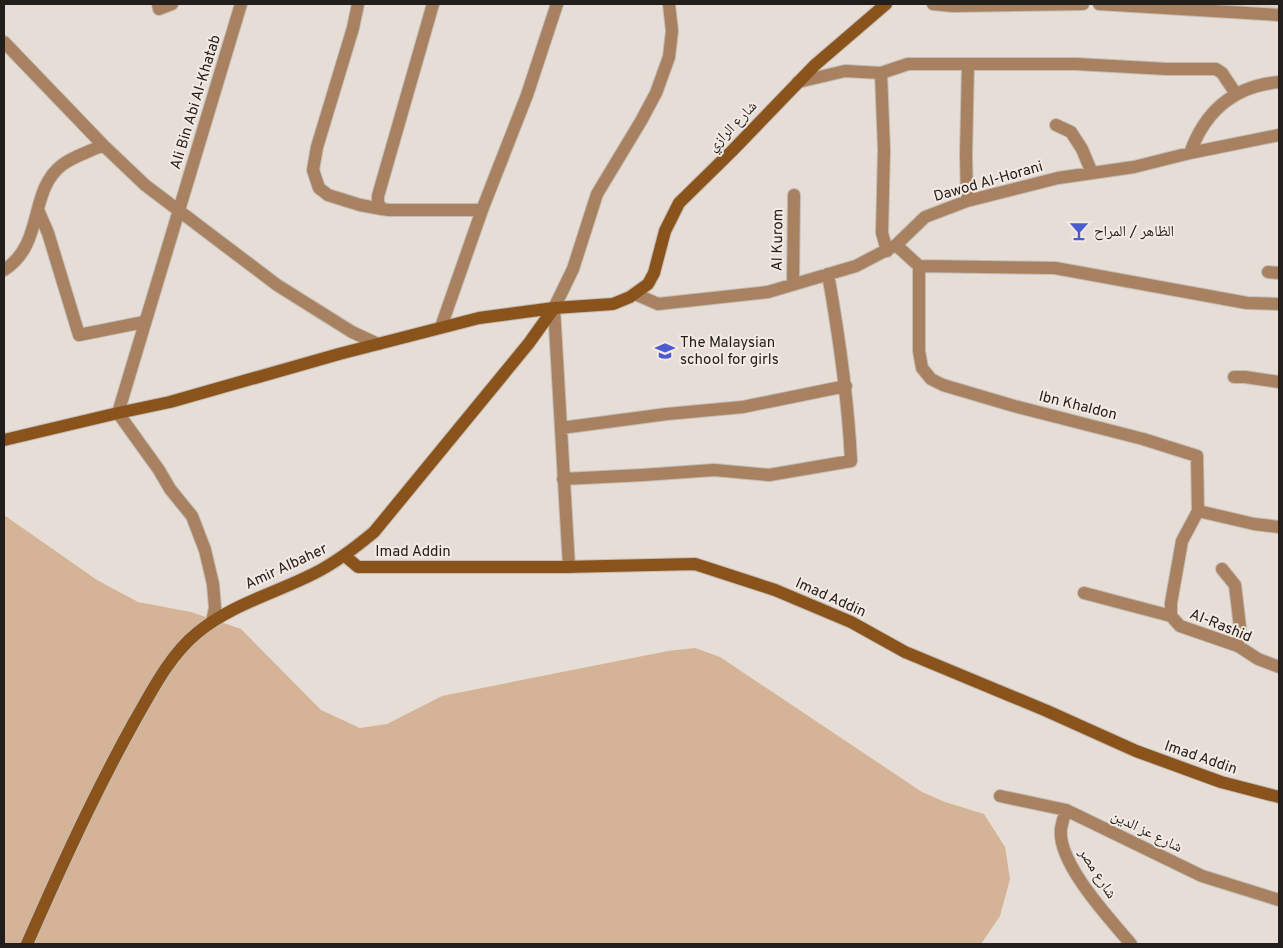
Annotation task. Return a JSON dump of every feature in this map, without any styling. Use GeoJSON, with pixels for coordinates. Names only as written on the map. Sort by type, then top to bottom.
{"type":"FeatureCollection","features":[{"type":"Feature","properties":{"kind":"street"},"geometry":{"type":"LineString","coordinates":[[155,5],[172,4]]}},
{"type":"Feature","properties":{"kind":"street","name":"Ali Bin Abi Al-Khatab"},"geometry":{"type":"LineString","coordinates":[[118,413],[241,4]]}},
{"type":"Feature","properties":{"kind":"street"},"geometry":{"type":"LineString","coordinates":[[358,4],[317,147],[313,170],[319,188],[328,195],[360,205],[389,210],[482,210]]}},
{"type":"Feature","properties":{"kind":"street"},"geometry":{"type":"LineString","coordinates":[[382,209],[378,203],[378,196],[433,4]]}},
{"type":"Feature","properties":{"kind":"street"},"geometry":{"type":"LineString","coordinates":[[441,327],[482,210],[527,95],[557,4]]}},
{"type":"Feature","properties":{"kind":"street"},"geometry":{"type":"LineString","coordinates":[[569,567],[554,308],[574,269],[597,194],[656,93],[669,57],[672,31],[669,4]]}},
{"type":"Feature","properties":{"kind":"street","name":"شارع الرازي"},"geometry":{"type":"LineString","coordinates":[[636,294],[652,279],[665,231],[679,203],[827,54],[886,4]]}},
{"type":"Feature","properties":{"kind":"street"},"geometry":{"type":"LineString","coordinates":[[933,4],[953,6],[1084,4]]}},
{"type":"Feature","properties":{"kind":"street"},"geometry":{"type":"LineString","coordinates":[[1099,4],[1279,15]]}},
{"type":"Feature","properties":{"kind":"street"},"geometry":{"type":"LineString","coordinates":[[4,42],[103,145],[145,185],[277,285],[352,332],[378,344]]}},
{"type":"Feature","properties":{"kind":"street"},"geometry":{"type":"LineString","coordinates":[[798,82],[845,71],[881,73],[908,64],[1076,64],[1167,69],[1216,69],[1222,73],[1236,94]]}},
{"type":"Feature","properties":{"kind":"street"},"geometry":{"type":"LineString","coordinates":[[967,201],[968,64]]}},
{"type":"Feature","properties":{"kind":"street"},"geometry":{"type":"LineString","coordinates":[[881,73],[884,150],[882,233],[892,248],[919,266],[1055,268],[1247,303],[1279,304]]}},
{"type":"Feature","properties":{"kind":"street"},"geometry":{"type":"LineString","coordinates":[[1190,153],[1195,138],[1207,118],[1236,94],[1257,85],[1279,82]]}},
{"type":"Feature","properties":{"kind":"street"},"geometry":{"type":"LineString","coordinates":[[1056,125],[1071,132],[1082,149],[1092,173]]}},
{"type":"Feature","properties":{"kind":"street","name":"Dawod Al-Horani"},"geometry":{"type":"LineString","coordinates":[[636,294],[659,304],[768,292],[856,266],[892,248],[925,217],[967,201],[1058,178],[1134,167],[1279,134]]}},
{"type":"Feature","properties":{"kind":"street"},"geometry":{"type":"LineString","coordinates":[[4,270],[19,257],[29,242],[46,186],[62,164],[103,145]]}},
{"type":"Feature","properties":{"kind":"street","name":"Al Kurom"},"geometry":{"type":"LineString","coordinates":[[793,284],[794,195]]}},
{"type":"Feature","properties":{"kind":"street"},"geometry":{"type":"LineString","coordinates":[[38,210],[48,233],[79,335],[144,322]]}},
{"type":"Feature","properties":{"kind":"street","name":"Ibn Khaldon"},"geometry":{"type":"LineString","coordinates":[[919,266],[919,351],[922,368],[931,379],[943,386],[1143,439],[1197,456],[1198,511]]}},
{"type":"Feature","properties":{"kind":"street"},"geometry":{"type":"LineString","coordinates":[[563,479],[714,470],[769,475],[851,461],[846,386],[828,274]]}},
{"type":"Feature","properties":{"kind":"street"},"geometry":{"type":"LineString","coordinates":[[4,440],[170,402],[479,318],[554,308],[606,305],[619,302],[636,294]]}},
{"type":"Feature","properties":{"kind":"street","name":"Amir Albaher"},"geometry":{"type":"LineString","coordinates":[[27,944],[65,858],[111,764],[155,685],[182,646],[212,622],[253,599],[318,572],[345,556],[374,532],[529,343],[554,308]]}},
{"type":"Feature","properties":{"kind":"street"},"geometry":{"type":"LineString","coordinates":[[1234,377],[1279,382]]}},
{"type":"Feature","properties":{"kind":"street"},"geometry":{"type":"LineString","coordinates":[[561,428],[667,414],[743,407],[846,386]]}},
{"type":"Feature","properties":{"kind":"street"},"geometry":{"type":"LineString","coordinates":[[118,413],[159,470],[170,489],[192,516],[205,550],[213,584],[215,608],[212,622]]}},
{"type":"Feature","properties":{"kind":"street"},"geometry":{"type":"LineString","coordinates":[[1198,511],[1254,524],[1279,527]]}},
{"type":"Feature","properties":{"kind":"street","name":"Al-Rashid"},"geometry":{"type":"LineString","coordinates":[[1198,511],[1182,542],[1171,603],[1171,616],[1183,628],[1238,646],[1258,659],[1279,667]]}},
{"type":"Feature","properties":{"kind":"street","name":"Imad Addin"},"geometry":{"type":"LineString","coordinates":[[345,556],[358,567],[569,567],[696,564],[775,590],[851,622],[905,652],[1047,711],[1136,752],[1221,782],[1279,797]]}},
{"type":"Feature","properties":{"kind":"street"},"geometry":{"type":"LineString","coordinates":[[1222,568],[1235,585],[1240,627],[1238,646]]}},
{"type":"Feature","properties":{"kind":"street"},"geometry":{"type":"LineString","coordinates":[[1084,593],[1171,616]]}},
{"type":"Feature","properties":{"kind":"street","name":"شارع عز الدين"},"geometry":{"type":"LineString","coordinates":[[1000,796],[1066,810],[1202,876],[1279,900]]}},
{"type":"Feature","properties":{"kind":"street","name":"شارع مصر"},"geometry":{"type":"LineString","coordinates":[[1066,810],[1061,830],[1065,852],[1087,891],[1131,944]]}},
{"type":"Feature","properties":{"kind":"shaded area"},"geometry":{"type":"Polygon","coordinates":[[[1106,4],[1279,4],[1279,15],[1106,4]]]}},
{"type":"Feature","properties":{"kind":"shaded area"},"geometry":{"type":"Polygon","coordinates":[[[4,515],[97,580],[138,602],[191,612],[241,629],[321,710],[360,728],[387,724],[442,696],[668,651],[695,648],[720,657],[922,792],[945,802],[984,814],[1005,847],[1010,879],[1000,916],[981,944],[4,944],[4,515]]]}},
{"type":"Feature","properties":{"kind":"place","name":"الظاهر / المراح"},"geometry":{"type":"Point","coordinates":[1079,231]}},
{"type":"Feature","properties":{"kind":"place","name":"The Malaysian school for girls"},"geometry":{"type":"Point","coordinates":[665,351]}}]}
